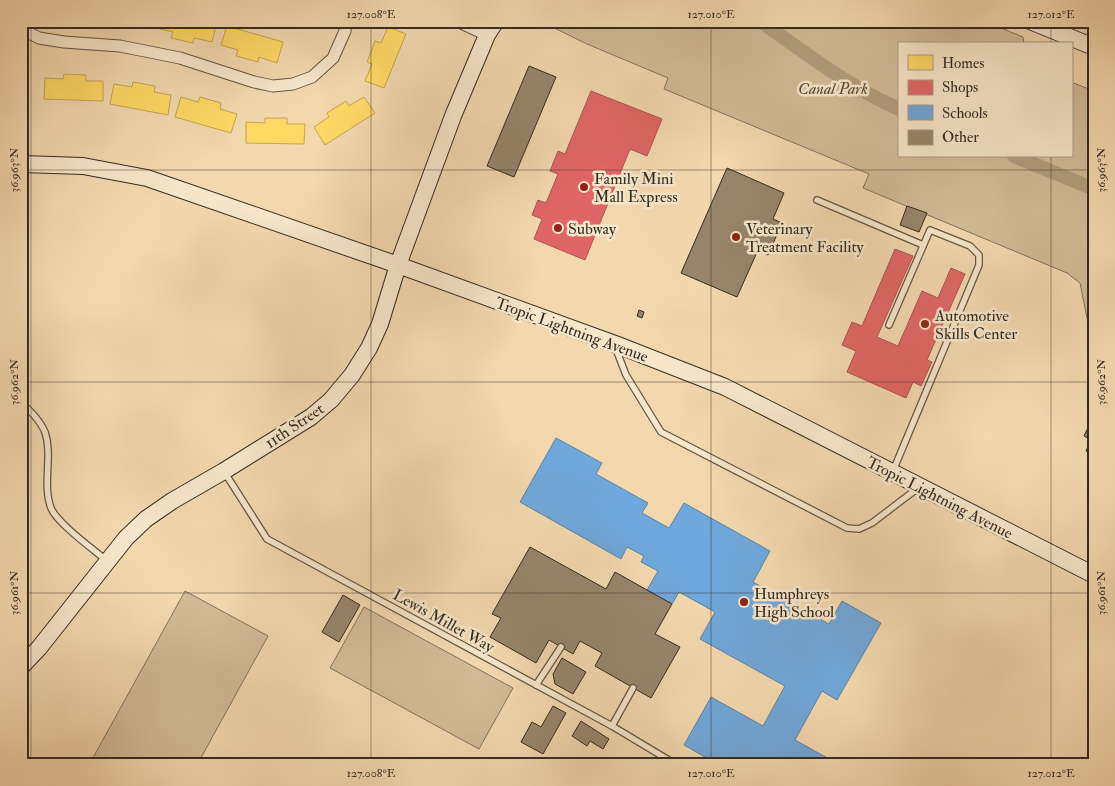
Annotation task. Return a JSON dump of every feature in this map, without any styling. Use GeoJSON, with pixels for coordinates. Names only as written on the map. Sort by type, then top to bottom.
{"type":"FeatureCollection","features":[{"type":"Feature","properties":{"kind":"main road"},"geometry":{"type":"LineString","coordinates":[[1030,21],[1094,47]]}},
{"type":"Feature","properties":{"kind":"main road","name":"11th Street"},"geometry":{"type":"LineString","coordinates":[[21,667],[39,648],[126,538],[146,519],[172,501],[311,417],[331,400],[347,381],[369,348],[380,324],[398,265],[452,116],[492,28]]}},
{"type":"Feature","properties":{"kind":"main road","name":"Tropic Lightning Avenue"},"geometry":{"type":"LineString","coordinates":[[21,164],[83,166],[147,178],[398,265],[615,344],[725,387],[1094,575]]}},
{"type":"Feature","properties":{"kind":"street"},"geometry":{"type":"LineString","coordinates":[[21,29],[39,38],[64,42],[120,46],[180,58],[254,82],[273,86],[293,84],[312,77],[333,58],[346,31],[346,21]]}},
{"type":"Feature","properties":{"kind":"street"},"geometry":{"type":"LineString","coordinates":[[457,21],[492,28]]}},
{"type":"Feature","properties":{"kind":"lane"},"geometry":{"type":"LineString","coordinates":[[817,200],[924,245]]}},
{"type":"Feature","properties":{"kind":"lane"},"geometry":{"type":"LineString","coordinates":[[889,324],[930,230],[970,246],[978,255],[978,265],[892,473]]}},
{"type":"Feature","properties":{"kind":"lane"},"geometry":{"type":"LineString","coordinates":[[615,344],[626,375],[661,432],[847,528],[859,529],[872,523],[919,487]]}},
{"type":"Feature","properties":{"kind":"lane"},"geometry":{"type":"LineString","coordinates":[[21,402],[37,418],[44,432],[47,448],[46,488],[51,510],[63,524],[108,561]]}},
{"type":"Feature","properties":{"kind":"lane","name":"Lewis Millet Way"},"geometry":{"type":"LineString","coordinates":[[224,471],[268,540],[612,726],[677,765]]}},
{"type":"Feature","properties":{"kind":"lane"},"geometry":{"type":"LineString","coordinates":[[536,685],[561,647]]}},
{"type":"Feature","properties":{"kind":"lane"},"geometry":{"type":"LineString","coordinates":[[612,726],[633,688]]}},
{"type":"Feature","properties":{"kind":"green space","name":"Canal Park"},"geometry":{"type":"Polygon","coordinates":[[[540,21],[984,21],[1023,37],[1024,42],[898,42],[898,158],[1072,158],[1072,82],[1094,91],[1094,326],[1088,323],[1080,283],[1067,273],[863,188],[869,174],[664,89],[668,78],[587,44],[540,21]]]}},
{"type":"Feature","properties":{"kind":"green space"},"geometry":{"type":"Polygon","coordinates":[[[21,438],[24,564],[21,564],[21,438]]]}},
{"type":"Feature","properties":{"kind":"green space"},"geometry":{"type":"Polygon","coordinates":[[[185,591],[268,636],[197,765],[89,765],[185,591]]]}},
{"type":"Feature","properties":{"kind":"green space"},"geometry":{"type":"Polygon","coordinates":[[[364,607],[513,688],[479,749],[330,668],[364,607]]]}},
{"type":"Feature","properties":{"kind":"building: Homes"},"geometry":{"type":"Polygon","coordinates":[[[107,21],[148,21],[148,24],[130,22],[129,27],[107,24],[107,21]]]}},
{"type":"Feature","properties":{"kind":"building: Homes"},"geometry":{"type":"Polygon","coordinates":[[[157,21],[217,21],[212,42],[194,38],[193,43],[171,38],[173,32],[156,28],[157,21]]]}},
{"type":"Feature","properties":{"kind":"building: Homes"},"geometry":{"type":"Polygon","coordinates":[[[227,26],[283,42],[277,63],[259,57],[258,62],[236,56],[238,50],[221,45],[227,26]]]}},
{"type":"Feature","properties":{"kind":"building: Homes"},"geometry":{"type":"Polygon","coordinates":[[[388,27],[406,34],[384,88],[365,81],[372,64],[367,62],[375,41],[381,43],[388,27]]]}},
{"type":"Feature","properties":{"kind":"building: Homes"},"geometry":{"type":"Polygon","coordinates":[[[64,74],[86,75],[86,81],[103,81],[103,101],[44,99],[45,78],[63,79],[64,74]]]}},
{"type":"Feature","properties":{"kind":"building: Homes"},"geometry":{"type":"Polygon","coordinates":[[[133,82],[155,86],[154,92],[171,95],[168,115],[110,104],[114,84],[132,87],[133,82]]]}},
{"type":"Feature","properties":{"kind":"building: Homes"},"geometry":{"type":"Polygon","coordinates":[[[181,97],[198,102],[200,97],[221,103],[220,109],[237,114],[231,133],[175,117],[181,97]]]}},
{"type":"Feature","properties":{"kind":"building: Homes"},"geometry":{"type":"Polygon","coordinates":[[[364,97],[375,113],[325,145],[314,127],[329,117],[327,113],[346,101],[349,106],[364,97]]]}},
{"type":"Feature","properties":{"kind":"building: Homes"},"geometry":{"type":"Polygon","coordinates":[[[265,118],[287,118],[287,124],[305,124],[304,144],[246,143],[246,122],[265,123],[265,118]]]}},
{"type":"Feature","properties":{"kind":"building: Shops","name":"Family Mini Mall Express"},"geometry":{"type":"Polygon","coordinates":[[[591,91],[662,119],[647,156],[630,149],[585,260],[534,239],[542,219],[532,215],[538,200],[546,203],[558,174],[550,171],[558,151],[565,154],[591,91]]]}},
{"type":"Feature","properties":{"kind":"building: Shops","name":"Automotive Skills Center"},"geometry":{"type":"Polygon","coordinates":[[[895,249],[913,256],[877,337],[898,346],[922,291],[938,298],[951,268],[965,274],[927,360],[932,362],[921,386],[913,382],[906,398],[847,372],[856,351],[842,345],[852,322],[862,326],[895,249]]]}},
{"type":"Feature","properties":{"kind":"building: Schools","name":"Humphreys High School"},"geometry":{"type":"Polygon","coordinates":[[[556,438],[602,463],[596,474],[648,503],[642,513],[669,528],[684,503],[770,551],[753,582],[829,624],[842,601],[881,623],[837,700],[822,691],[795,740],[840,765],[719,765],[684,745],[711,697],[763,726],[785,686],[700,639],[715,612],[679,592],[672,604],[647,590],[658,571],[641,562],[644,556],[627,547],[621,559],[520,502],[556,438]]]}},
{"type":"Feature","properties":{"kind":"building: Other"},"geometry":{"type":"Polygon","coordinates":[[[529,66],[556,77],[514,177],[487,166],[529,66]]]}},
{"type":"Feature","properties":{"kind":"building: Other","name":"Veterinary Treatment Facility"},"geometry":{"type":"Polygon","coordinates":[[[727,168],[784,193],[773,219],[782,223],[768,255],[758,250],[737,297],[681,273],[727,168]]]}},
{"type":"Feature","properties":{"kind":"building: Other"},"geometry":{"type":"Polygon","coordinates":[[[907,206],[927,213],[919,232],[900,225],[907,206]]]}},
{"type":"Feature","properties":{"kind":"building: Other"},"geometry":{"type":"Polygon","coordinates":[[[639,310],[644,312],[642,318],[637,316],[639,310]]]}},
{"type":"Feature","properties":{"kind":"building: Other"},"geometry":{"type":"Polygon","coordinates":[[[1094,415],[1094,455],[1086,451],[1091,440],[1084,436],[1094,415]]]}},
{"type":"Feature","properties":{"kind":"building: Other"},"geometry":{"type":"Polygon","coordinates":[[[530,547],[606,589],[615,572],[672,604],[655,634],[680,647],[651,698],[595,666],[602,653],[580,641],[573,654],[549,640],[536,663],[490,637],[501,618],[492,614],[530,547]]]}},
{"type":"Feature","properties":{"kind":"building: Other"},"geometry":{"type":"Polygon","coordinates":[[[343,595],[360,605],[339,642],[322,632],[343,595]]]}},
{"type":"Feature","properties":{"kind":"building: Other"},"geometry":{"type":"Polygon","coordinates":[[[562,658],[586,672],[573,694],[555,684],[553,674],[562,658]]]}},
{"type":"Feature","properties":{"kind":"building: Other"},"geometry":{"type":"Polygon","coordinates":[[[553,706],[566,713],[543,754],[521,742],[532,722],[541,727],[553,706]]]}},
{"type":"Feature","properties":{"kind":"building: Other"},"geometry":{"type":"Polygon","coordinates":[[[581,721],[609,739],[603,749],[590,741],[587,746],[572,736],[581,721]]]}},
{"type":"Feature","properties":{"kind":"waterway"},"geometry":{"type":"LineString","coordinates":[[760,21],[845,80],[898,108]]}},
{"type":"Feature","properties":{"kind":"waterway"},"geometry":{"type":"LineString","coordinates":[[1019,158],[1094,189]]}},
{"type":"Feature","properties":{"kind":"place","name":"Family Mini Mall Express"},"geometry":{"type":"Point","coordinates":[584,187]}},
{"type":"Feature","properties":{"kind":"place","name":"Subway"},"geometry":{"type":"Point","coordinates":[558,228]}},
{"type":"Feature","properties":{"kind":"place","name":"Veterinary Treatment Facility"},"geometry":{"type":"Point","coordinates":[736,237]}},
{"type":"Feature","properties":{"kind":"place","name":"Automotive Skills Center"},"geometry":{"type":"Point","coordinates":[925,324]}},
{"type":"Feature","properties":{"kind":"place","name":"Humphreys High School"},"geometry":{"type":"Point","coordinates":[744,602]}}]}
